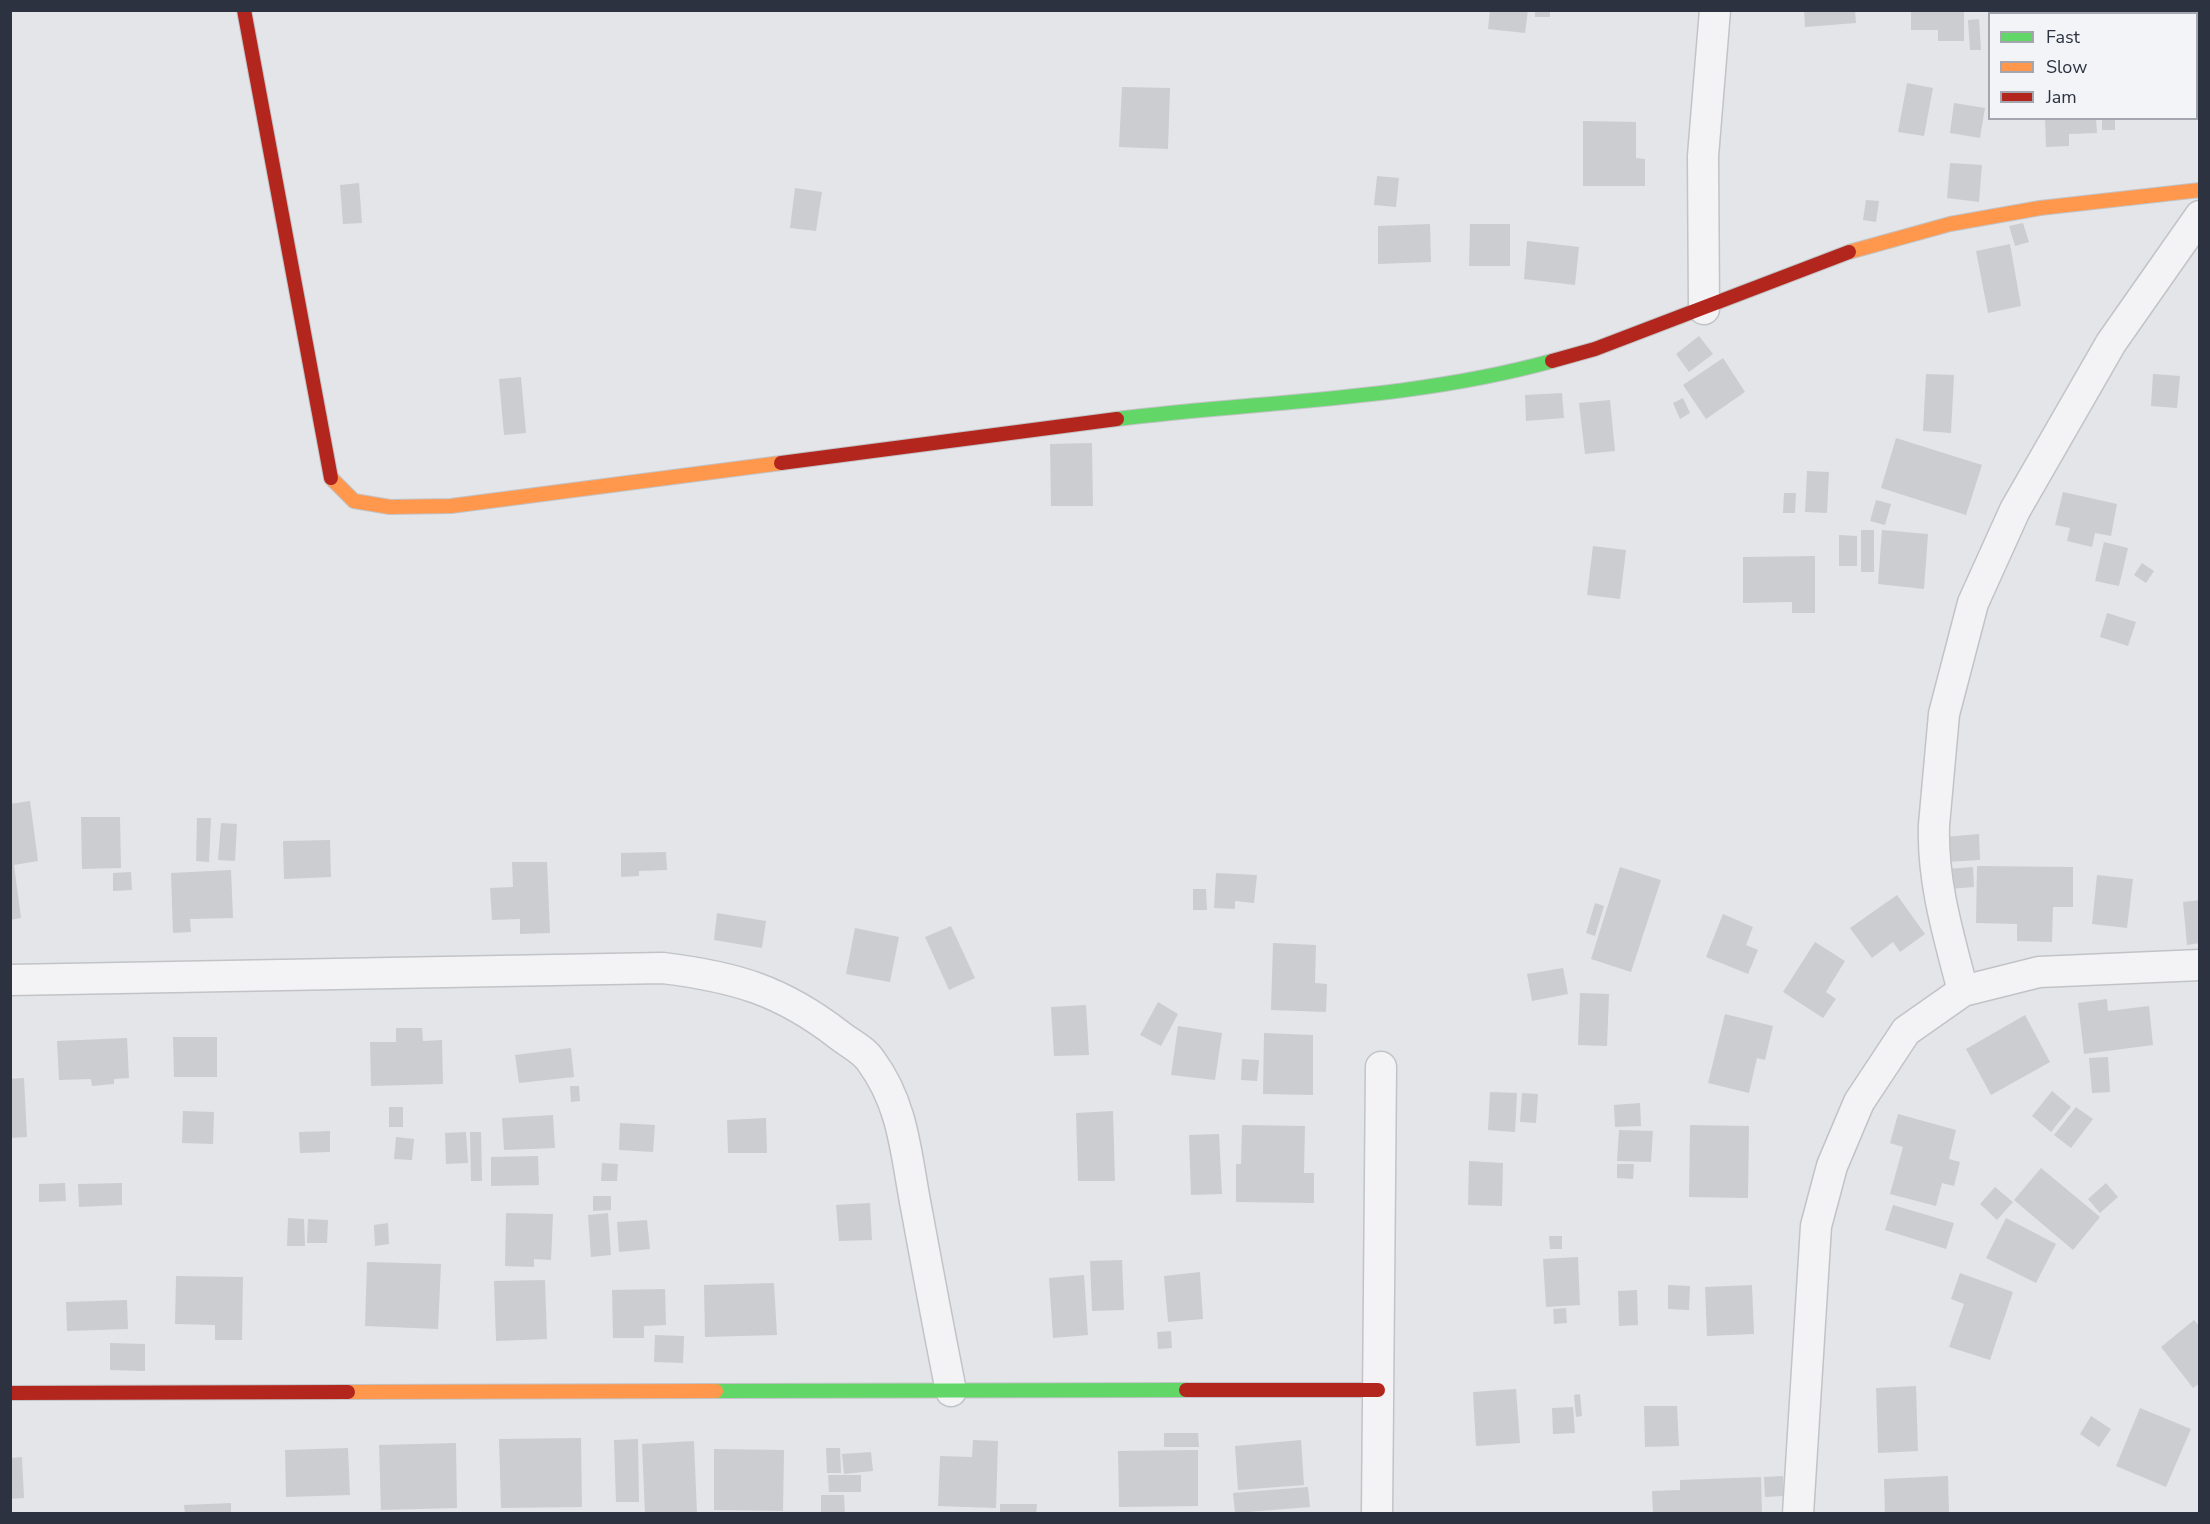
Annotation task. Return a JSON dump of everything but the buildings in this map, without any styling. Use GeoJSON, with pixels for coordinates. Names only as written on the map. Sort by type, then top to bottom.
{"type":"FeatureCollection","features":[{"type":"Feature","properties":{"kind":"street"},"geometry":{"type":"LineString","coordinates":[[244,10],[329,476],[354,501],[390,507],[451,506],[609,487],[912,444],[1188,410],[1415,389],[1515,371],[1595,349],[1850,252],[1950,224],[2040,208],[2199,190]]}},
{"type":"Feature","properties":{"kind":"street"},"geometry":{"type":"LineString","coordinates":[[1704,309],[1703,156],[1715,10]]}},
{"type":"Feature","properties":{"kind":"street"},"geometry":{"type":"LineString","coordinates":[[1963,991],[1942,909],[1933,843],[1944,714],[1973,603],[2014,510],[2111,343],[2199,216]]}},
{"type":"Feature","properties":{"kind":"street"},"geometry":{"type":"LineString","coordinates":[[1798,1514],[1816,1226],[1832,1166],[1859,1102],[1906,1031],[1963,991],[2039,972],[2199,965]]}},
{"type":"Feature","properties":{"kind":"street"},"geometry":{"type":"LineString","coordinates":[[10,980],[663,968],[711,974],[755,986],[813,1015],[860,1051],[870,1059],[890,1091],[903,1129],[951,1391]]}},
{"type":"Feature","properties":{"kind":"street"},"geometry":{"type":"LineString","coordinates":[[1377,1514],[1382,1067]]}},
{"type":"Feature","properties":{"kind":"street"},"geometry":{"type":"LineString","coordinates":[[10,1393],[1378,1390]]}},
{"type":"Feature","properties":{"kind":"traffic: fast"},"geometry":{"type":"LineString","coordinates":[[1117,419],[1391,392],[1499,374],[1552,361]]}},
{"type":"Feature","properties":{"kind":"traffic: fast"},"geometry":{"type":"LineString","coordinates":[[716,1391],[1186,1390]]}},
{"type":"Feature","properties":{"kind":"traffic: slow"},"geometry":{"type":"LineString","coordinates":[[1849,252],[1950,224],[2040,208],[2200,190]]}},
{"type":"Feature","properties":{"kind":"traffic: slow"},"geometry":{"type":"LineString","coordinates":[[331,478],[354,501],[390,507],[451,506],[781,463]]}},
{"type":"Feature","properties":{"kind":"traffic: slow"},"geometry":{"type":"LineString","coordinates":[[348,1392],[716,1391]]}},
{"type":"Feature","properties":{"kind":"traffic: jam"},"geometry":{"type":"LineString","coordinates":[[244,10],[331,478]]}},
{"type":"Feature","properties":{"kind":"traffic: jam"},"geometry":{"type":"LineString","coordinates":[[1552,361],[1595,349],[1849,252]]}},
{"type":"Feature","properties":{"kind":"traffic: jam"},"geometry":{"type":"LineString","coordinates":[[781,463],[1117,419]]}},
{"type":"Feature","properties":{"kind":"traffic: jam"},"geometry":{"type":"LineString","coordinates":[[1186,1390],[1378,1390]]}},
{"type":"Feature","properties":{"kind":"traffic: jam"},"geometry":{"type":"LineString","coordinates":[[10,1393],[348,1392]]}}]}
